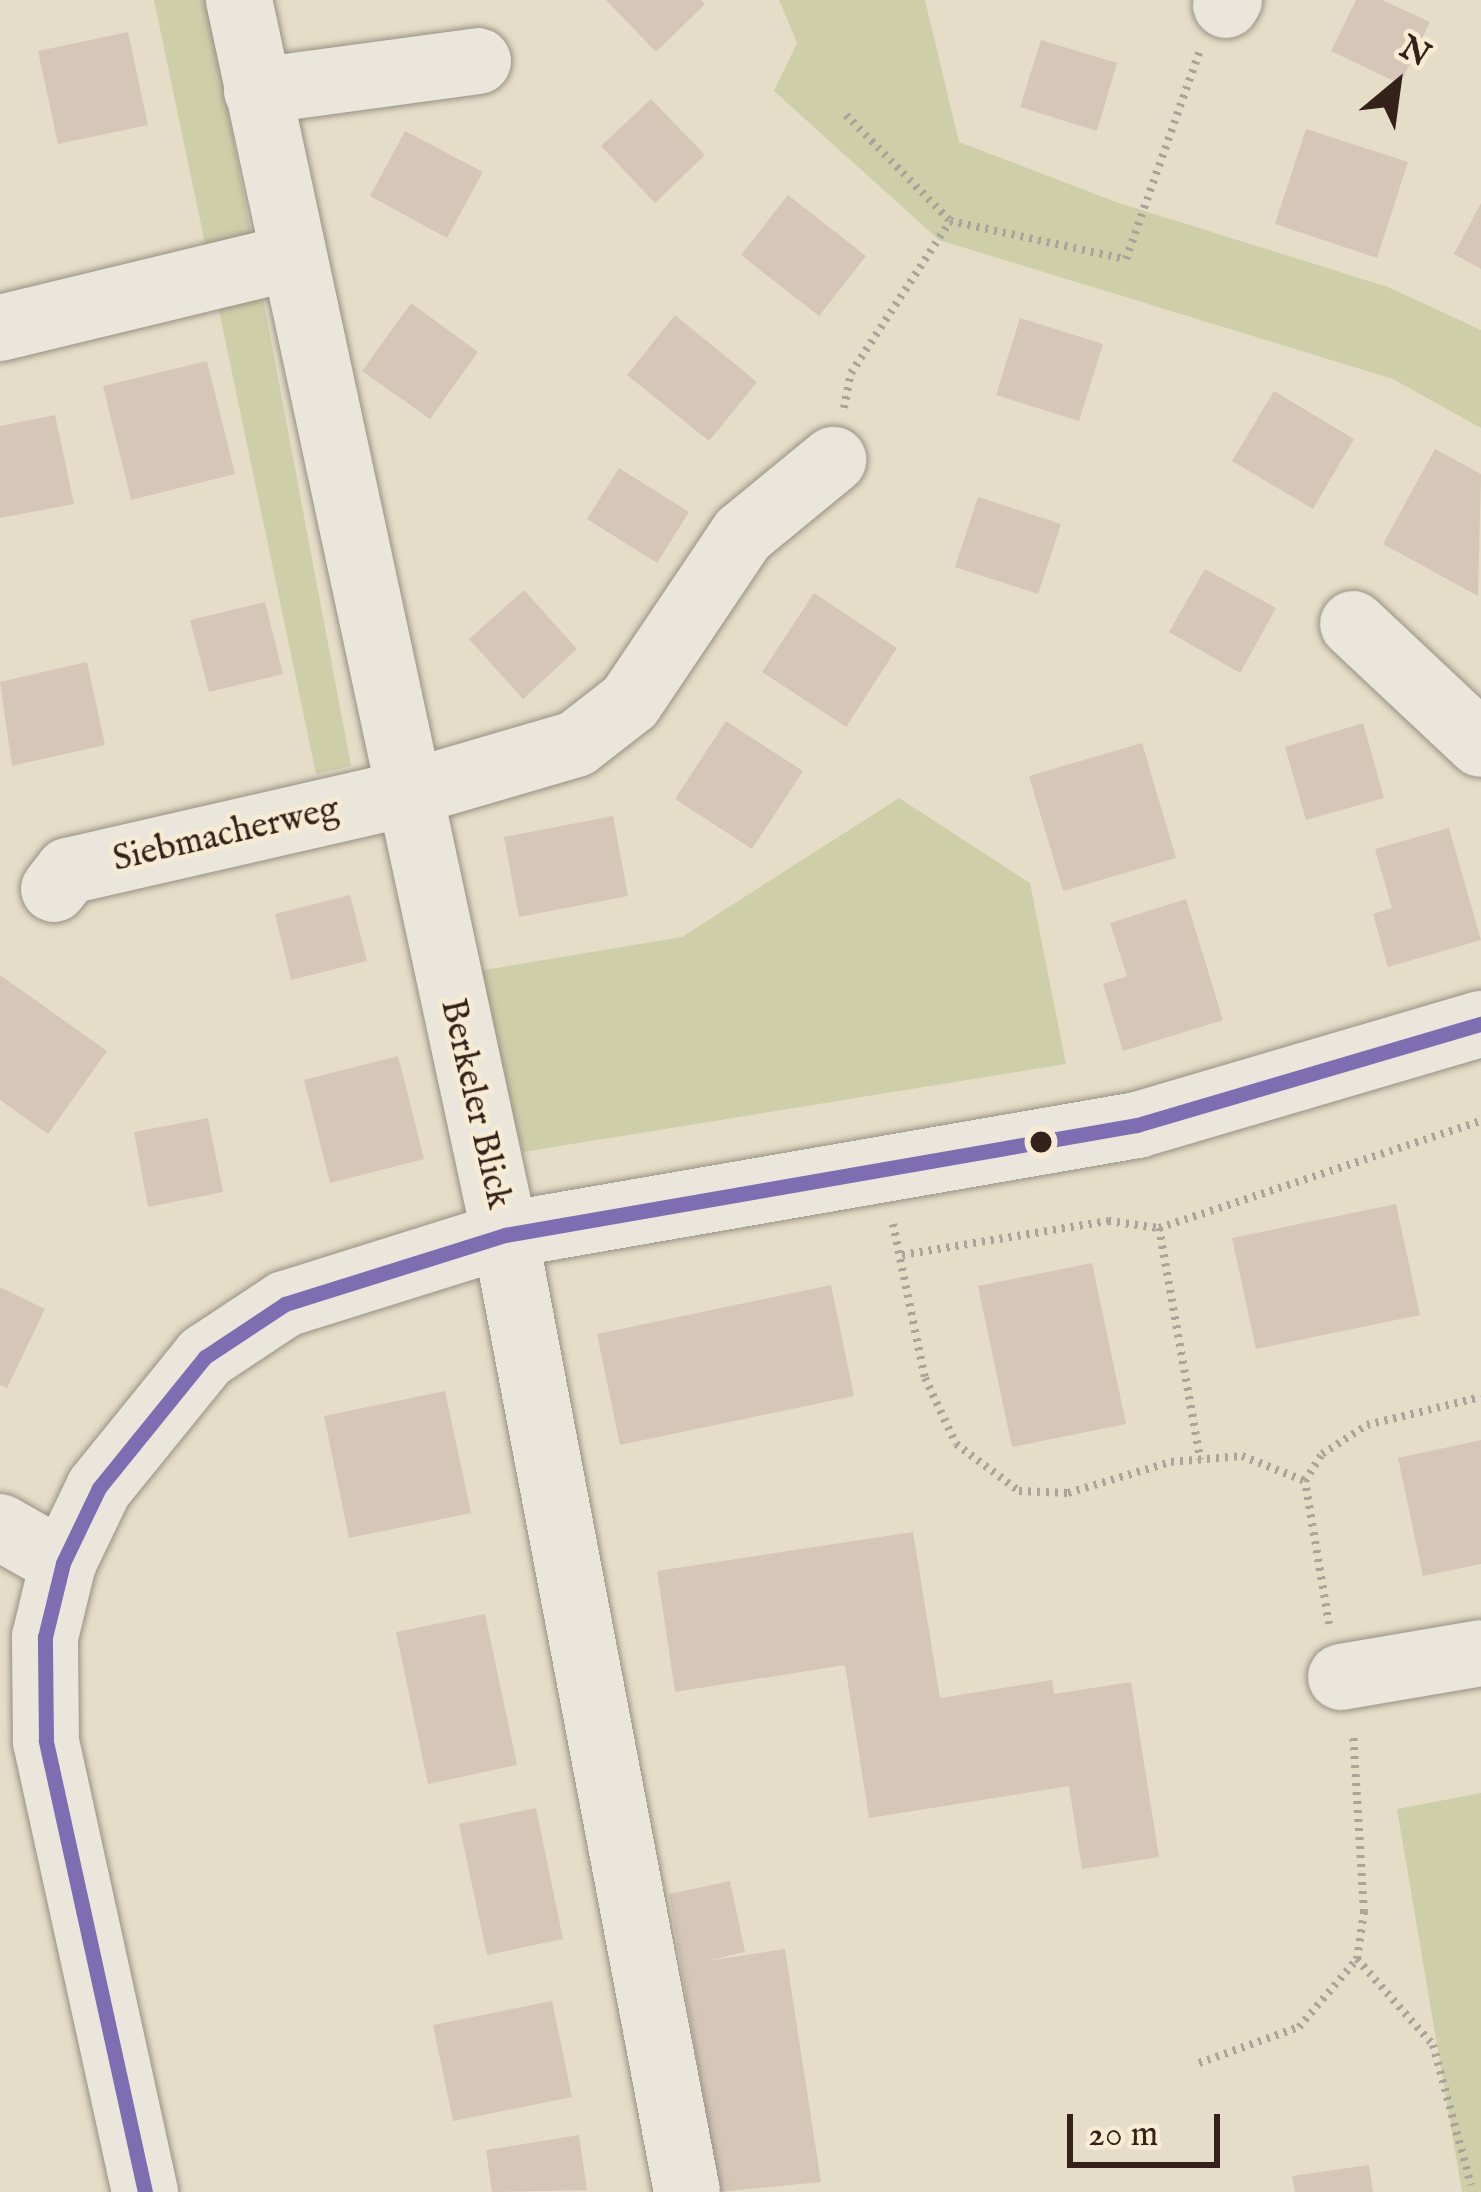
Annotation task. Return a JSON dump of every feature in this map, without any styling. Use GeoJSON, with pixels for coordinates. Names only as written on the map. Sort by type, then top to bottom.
{"type":"FeatureCollection","features":[{"type":"Feature","properties":{"kind":"street","name":"Berkeler Blick"},"geometry":{"type":"LineString","coordinates":[[239,0],[405,794],[505,1234],[687,2192]]}},
{"type":"Feature","properties":{"kind":"street"},"geometry":{"type":"LineString","coordinates":[[257,91],[478,61]]}},
{"type":"Feature","properties":{"kind":"street"},"geometry":{"type":"LineString","coordinates":[[0,328],[293,257]]}},
{"type":"Feature","properties":{"kind":"street","name":"Siebmacherweg"},"geometry":{"type":"LineString","coordinates":[[54,889],[68,871],[405,794],[576,744],[630,702],[742,533],[833,460]]}},
{"type":"Feature","properties":{"kind":"street"},"geometry":{"type":"LineString","coordinates":[[1353,624],[1481,744]]}},
{"type":"Feature","properties":{"kind":"street"},"geometry":{"type":"LineString","coordinates":[[145,2192],[46,1742],[45,1637],[63,1563],[99,1488],[205,1357],[284,1304],[505,1234],[1137,1125],[1481,1024]]}},
{"type":"Feature","properties":{"kind":"street"},"geometry":{"type":"LineString","coordinates":[[0,1527],[63,1563]]}},
{"type":"Feature","properties":{"kind":"street"},"geometry":{"type":"LineString","coordinates":[[1341,1677],[1481,1653]]}},
{"type":"Feature","properties":{"kind":"path"},"geometry":{"type":"LineString","coordinates":[[846,116],[950,221],[1126,259],[1191,67],[1227,2]]}},
{"type":"Feature","properties":{"kind":"path"},"geometry":{"type":"LineString","coordinates":[[833,460],[851,373],[950,221]]}},
{"type":"Feature","properties":{"kind":"path"},"geometry":{"type":"LineString","coordinates":[[902,1255],[1108,1221],[1159,1228],[1481,1121]]}},
{"type":"Feature","properties":{"kind":"path"},"geometry":{"type":"LineString","coordinates":[[878,1171],[902,1255],[925,1378],[956,1444],[1018,1491],[1068,1493],[1200,1459],[1242,1456],[1305,1481]]}},
{"type":"Feature","properties":{"kind":"path"},"geometry":{"type":"LineString","coordinates":[[1159,1228],[1200,1459]]}},
{"type":"Feature","properties":{"kind":"path"},"geometry":{"type":"LineString","coordinates":[[1357,1959],[1433,2045],[1471,2185]]}},
{"type":"Feature","properties":{"kind":"green space"},"geometry":{"type":"Polygon","coordinates":[[[154,0],[207,0],[351,766],[316,774],[154,0]]]}},
{"type":"Feature","properties":{"kind":"green space"},"geometry":{"type":"Polygon","coordinates":[[[779,0],[925,0],[959,142],[1119,203],[1388,287],[1481,330],[1481,428],[1393,379],[939,240],[774,91],[797,43],[779,0]]]}},
{"type":"Feature","properties":{"kind":"green space"},"geometry":{"type":"Polygon","coordinates":[[[899,798],[1030,883],[1066,1064],[523,1152],[472,972],[682,937],[899,798]]]}},
{"type":"Feature","properties":{"kind":"green space"},"geometry":{"type":"Polygon","coordinates":[[[1481,1793],[1481,2192],[1462,2192],[1397,1809],[1481,1793]]]}},
{"type":"Feature","properties":{"kind":"building"},"geometry":{"type":"Polygon","coordinates":[[[606,0],[701,0],[705,4],[656,52],[606,0]]]}},
{"type":"Feature","properties":{"kind":"building"},"geometry":{"type":"Polygon","coordinates":[[[1356,0],[1382,0],[1430,22],[1400,84],[1331,51],[1356,0]]]}},
{"type":"Feature","properties":{"kind":"building"},"geometry":{"type":"Polygon","coordinates":[[[128,32],[148,125],[58,144],[38,51],[128,32]]]}},
{"type":"Feature","properties":{"kind":"building"},"geometry":{"type":"Polygon","coordinates":[[[1041,40],[1117,63],[1097,131],[1020,107],[1041,40]]]}},
{"type":"Feature","properties":{"kind":"building"},"geometry":{"type":"Polygon","coordinates":[[[651,99],[705,155],[655,203],[601,146],[651,99]]]}},
{"type":"Feature","properties":{"kind":"building"},"geometry":{"type":"Polygon","coordinates":[[[1306,129],[1408,162],[1377,258],[1275,224],[1306,129]]]}},
{"type":"Feature","properties":{"kind":"building"},"geometry":{"type":"Polygon","coordinates":[[[405,131],[483,172],[447,238],[370,196],[405,131]]]}},
{"type":"Feature","properties":{"kind":"building"},"geometry":{"type":"Polygon","coordinates":[[[788,195],[866,256],[819,316],[741,255],[788,195]]]}},
{"type":"Feature","properties":{"kind":"building"},"geometry":{"type":"Polygon","coordinates":[[[1481,203],[1481,269],[1454,254],[1481,203]]]}},
{"type":"Feature","properties":{"kind":"building"},"geometry":{"type":"Polygon","coordinates":[[[411,303],[478,352],[430,419],[362,371],[411,303]]]}},
{"type":"Feature","properties":{"kind":"building"},"geometry":{"type":"Polygon","coordinates":[[[675,315],[757,382],[709,441],[627,375],[675,315]]]}},
{"type":"Feature","properties":{"kind":"building"},"geometry":{"type":"Polygon","coordinates":[[[1020,318],[1103,344],[1079,421],[996,395],[1020,318]]]}},
{"type":"Feature","properties":{"kind":"building"},"geometry":{"type":"Polygon","coordinates":[[[207,361],[235,474],[131,500],[103,386],[207,361]]]}},
{"type":"Feature","properties":{"kind":"building"},"geometry":{"type":"Polygon","coordinates":[[[1274,391],[1354,439],[1313,509],[1232,461],[1274,391]]]}},
{"type":"Feature","properties":{"kind":"building"},"geometry":{"type":"Polygon","coordinates":[[[55,415],[74,504],[0,518],[0,426],[55,415]]]}},
{"type":"Feature","properties":{"kind":"building"},"geometry":{"type":"Polygon","coordinates":[[[1435,449],[1481,474],[1478,596],[1383,544],[1435,449]]]}},
{"type":"Feature","properties":{"kind":"building"},"geometry":{"type":"Polygon","coordinates":[[[619,468],[689,512],[657,563],[587,519],[619,468]]]}},
{"type":"Feature","properties":{"kind":"building"},"geometry":{"type":"Polygon","coordinates":[[[978,497],[1061,524],[1038,594],[955,567],[978,497]]]}},
{"type":"Feature","properties":{"kind":"building"},"geometry":{"type":"Polygon","coordinates":[[[1205,569],[1276,608],[1240,673],[1169,632],[1205,569]]]}},
{"type":"Feature","properties":{"kind":"building"},"geometry":{"type":"Polygon","coordinates":[[[524,590],[577,649],[523,699],[469,639],[524,590]]]}},
{"type":"Feature","properties":{"kind":"building"},"geometry":{"type":"Polygon","coordinates":[[[814,593],[897,648],[846,727],[762,672],[814,593]]]}},
{"type":"Feature","properties":{"kind":"building"},"geometry":{"type":"Polygon","coordinates":[[[265,602],[283,674],[209,692],[190,620],[265,602]]]}},
{"type":"Feature","properties":{"kind":"building"},"geometry":{"type":"Polygon","coordinates":[[[87,662],[105,745],[12,766],[0,682],[87,662]]]}},
{"type":"Feature","properties":{"kind":"building"},"geometry":{"type":"Polygon","coordinates":[[[726,721],[803,771],[752,849],[675,799],[726,721]]]}},
{"type":"Feature","properties":{"kind":"building"},"geometry":{"type":"Polygon","coordinates":[[[1363,723],[1384,798],[1306,820],[1285,747],[1363,723]]]}},
{"type":"Feature","properties":{"kind":"building"},"geometry":{"type":"Polygon","coordinates":[[[1142,743],[1176,858],[1063,891],[1029,776],[1142,743]]]}},
{"type":"Feature","properties":{"kind":"building"},"geometry":{"type":"Polygon","coordinates":[[[613,816],[628,896],[519,917],[504,837],[613,816]]]}},
{"type":"Feature","properties":{"kind":"building"},"geometry":{"type":"Polygon","coordinates":[[[1449,828],[1481,940],[1388,967],[1373,914],[1392,908],[1375,849],[1449,828]]]}},
{"type":"Feature","properties":{"kind":"building"},"geometry":{"type":"Polygon","coordinates":[[[350,895],[367,961],[291,980],[275,914],[350,895]]]}},
{"type":"Feature","properties":{"kind":"building"},"geometry":{"type":"Polygon","coordinates":[[[1186,899],[1223,1020],[1123,1051],[1103,984],[1127,976],[1110,923],[1186,899]]]}},
{"type":"Feature","properties":{"kind":"building"},"geometry":{"type":"Polygon","coordinates":[[[0,975],[107,1051],[48,1134],[0,1100],[0,975]]]}},
{"type":"Feature","properties":{"kind":"building"},"geometry":{"type":"Polygon","coordinates":[[[398,1056],[424,1159],[330,1183],[304,1080],[398,1056]]]}},
{"type":"Feature","properties":{"kind":"building"},"geometry":{"type":"Polygon","coordinates":[[[208,1118],[223,1192],[148,1207],[134,1132],[208,1118]]]}},
{"type":"Feature","properties":{"kind":"building"},"geometry":{"type":"Polygon","coordinates":[[[1396,1204],[1420,1315],[1256,1349],[1232,1238],[1396,1204]]]}},
{"type":"Feature","properties":{"kind":"building"},"geometry":{"type":"Polygon","coordinates":[[[1092,1263],[1126,1424],[1012,1447],[978,1286],[1092,1263]]]}},
{"type":"Feature","properties":{"kind":"building"},"geometry":{"type":"Polygon","coordinates":[[[831,1285],[854,1396],[620,1445],[597,1334],[831,1285]]]}},
{"type":"Feature","properties":{"kind":"building"},"geometry":{"type":"Polygon","coordinates":[[[0,1287],[45,1309],[7,1388],[0,1385],[0,1287]]]}},
{"type":"Feature","properties":{"kind":"building"},"geometry":{"type":"Polygon","coordinates":[[[445,1391],[471,1513],[349,1538],[324,1416],[445,1391]]]}},
{"type":"Feature","properties":{"kind":"building"},"geometry":{"type":"Polygon","coordinates":[[[1481,1440],[1481,1564],[1423,1576],[1398,1458],[1481,1440]]]}},
{"type":"Feature","properties":{"kind":"building"},"geometry":{"type":"Polygon","coordinates":[[[913,1532],[940,1698],[1052,1680],[1054,1694],[1131,1682],[1159,1857],[1082,1869],[1069,1786],[869,1818],[845,1665],[675,1692],[657,1571],[913,1532]]]}},
{"type":"Feature","properties":{"kind":"building"},"geometry":{"type":"Polygon","coordinates":[[[485,1614],[517,1765],[428,1784],[396,1632],[485,1614]]]}},
{"type":"Feature","properties":{"kind":"building"},"geometry":{"type":"Polygon","coordinates":[[[536,1808],[563,1939],[487,1955],[459,1824],[536,1808]]]}},
{"type":"Feature","properties":{"kind":"building"},"geometry":{"type":"Polygon","coordinates":[[[730,1881],[745,1952],[707,1961],[785,1949],[821,2182],[719,2192],[669,1894],[730,1881]]]}},
{"type":"Feature","properties":{"kind":"building"},"geometry":{"type":"Polygon","coordinates":[[[552,2001],[572,2097],[453,2121],[433,2025],[552,2001]]]}},
{"type":"Feature","properties":{"kind":"building"},"geometry":{"type":"Polygon","coordinates":[[[579,2135],[587,2190],[492,2192],[486,2150],[579,2135]]]}},
{"type":"Feature","properties":{"kind":"building"},"geometry":{"type":"Polygon","coordinates":[[[1369,2165],[1373,2192],[1295,2192],[1292,2176],[1369,2165]]]}},
{"type":"Feature","properties":{"kind":"transit line"},"geometry":{"type":"LineString","coordinates":[[145,2192],[46,1741],[45,1637],[63,1563],[99,1488],[205,1357],[285,1304],[505,1235],[1137,1125],[1481,1024]]}}]}
